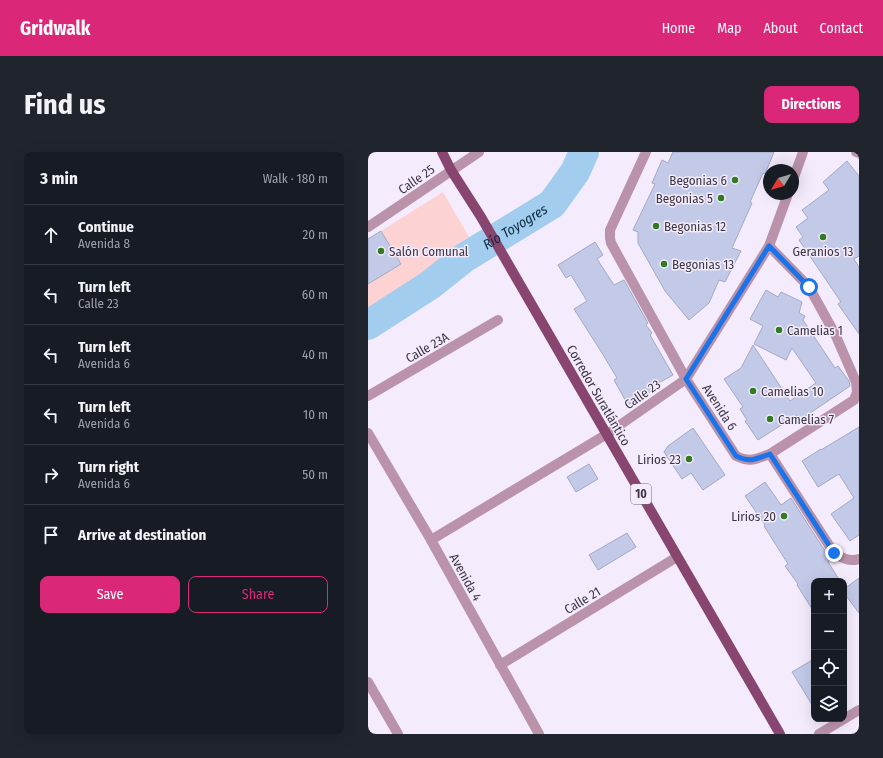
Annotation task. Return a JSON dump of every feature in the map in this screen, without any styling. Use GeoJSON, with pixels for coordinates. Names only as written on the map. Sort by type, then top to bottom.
{"type":"FeatureCollection","features":[{"type":"Feature","properties":{"kind":"main road","name":"Corredor Suratlántico"},"geometry":{"type":"LineString","coordinates":[[442,152],[451,170],[481,217],[780,734]]}},
{"type":"Feature","properties":{"kind":"street","name":"Calle 25"},"geometry":{"type":"LineString","coordinates":[[368,227],[479,152]]}},
{"type":"Feature","properties":{"kind":"street","name":"Avenida 6"},"geometry":{"type":"LineString","coordinates":[[646,152],[610,230],[611,244],[686,379],[736,456],[745,460],[753,460],[770,454]]}},
{"type":"Feature","properties":{"kind":"street"},"geometry":{"type":"LineString","coordinates":[[799,164],[803,152]]}},
{"type":"Feature","properties":{"kind":"street","name":"Calle 23"},"geometry":{"type":"LineString","coordinates":[[430,540],[606,434],[686,379],[769,246],[786,200]]}},
{"type":"Feature","properties":{"kind":"street"},"geometry":{"type":"LineString","coordinates":[[769,246],[809,287],[835,334],[856,382],[857,392],[854,400],[770,454],[834,553],[843,559],[859,559]]}},
{"type":"Feature","properties":{"kind":"street","name":"Calle 23A"},"geometry":{"type":"LineString","coordinates":[[368,396],[498,320]]}},
{"type":"Feature","properties":{"kind":"street","name":"Avenida 4"},"geometry":{"type":"LineString","coordinates":[[368,433],[539,734]]}},
{"type":"Feature","properties":{"kind":"street","name":"Calle 21"},"geometry":{"type":"LineString","coordinates":[[500,665],[677,557]]}},
{"type":"Feature","properties":{"kind":"street"},"geometry":{"type":"LineString","coordinates":[[368,682],[398,734]]}},
{"type":"Feature","properties":{"kind":"street"},"geometry":{"type":"LineString","coordinates":[[819,734],[859,710]]}},
{"type":"Feature","properties":{"kind":"shaded area"},"geometry":{"type":"Polygon","coordinates":[[[443,192],[473,244],[368,313],[368,284],[401,264],[381,231],[443,192]]]}},
{"type":"Feature","properties":{"kind":"building"},"geometry":{"type":"Polygon","coordinates":[[[673,152],[774,152],[769,164],[763,164],[763,173],[750,202],[752,203],[732,248],[741,251],[725,282],[719,280],[709,303],[689,320],[665,291],[638,243],[638,232],[633,230],[655,184],[652,183],[662,160],[668,163],[673,152]]]}},
{"type":"Feature","properties":{"kind":"building"},"geometry":{"type":"Polygon","coordinates":[[[847,161],[859,176],[859,256],[854,259],[859,267],[859,334],[838,304],[841,302],[799,240],[803,237],[796,227],[808,218],[802,210],[829,190],[823,182],[847,161]]]}},
{"type":"Feature","properties":{"kind":"building","name":"Salón Comunal"},"geometry":{"type":"Polygon","coordinates":[[[381,231],[401,264],[368,284],[368,239],[381,231]]]}},
{"type":"Feature","properties":{"kind":"building"},"geometry":{"type":"Polygon","coordinates":[[[595,242],[603,255],[597,259],[614,285],[624,280],[648,323],[646,325],[652,333],[650,335],[673,375],[651,387],[653,390],[628,405],[614,380],[617,378],[574,309],[587,301],[571,275],[566,278],[558,265],[595,242]]]}},
{"type":"Feature","properties":{"kind":"building"},"geometry":{"type":"Polygon","coordinates":[[[766,290],[778,297],[781,292],[802,302],[799,313],[805,316],[803,320],[835,368],[838,366],[849,381],[850,386],[800,420],[797,415],[758,440],[745,421],[747,420],[740,409],[743,407],[724,379],[741,368],[753,345],[790,401],[816,383],[792,348],[786,360],[754,344],[763,326],[750,319],[766,290]]]}},
{"type":"Feature","properties":{"kind":"building"},"geometry":{"type":"Polygon","coordinates":[[[859,427],[859,535],[850,541],[831,514],[854,498],[839,474],[818,487],[802,461],[859,427]]]}},
{"type":"Feature","properties":{"kind":"building","name":"Lirios 23"},"geometry":{"type":"Polygon","coordinates":[[[693,428],[725,475],[703,490],[691,473],[682,479],[664,452],[668,446],[693,428]]]}},
{"type":"Feature","properties":{"kind":"building"},"geometry":{"type":"Polygon","coordinates":[[[589,464],[598,479],[576,492],[567,477],[589,464]]]}},
{"type":"Feature","properties":{"kind":"building"},"geometry":{"type":"Polygon","coordinates":[[[765,482],[781,505],[791,498],[829,557],[832,559],[828,562],[838,578],[811,578],[811,607],[797,585],[798,584],[785,566],[788,564],[764,526],[765,525],[745,496],[765,482]]]}},
{"type":"Feature","properties":{"kind":"building"},"geometry":{"type":"Polygon","coordinates":[[[627,533],[636,547],[598,570],[589,555],[627,533]]]}},
{"type":"Feature","properties":{"kind":"building"},"geometry":{"type":"Polygon","coordinates":[[[859,578],[859,613],[847,597],[847,587],[859,578]]]}},
{"type":"Feature","properties":{"kind":"building"},"geometry":{"type":"Polygon","coordinates":[[[811,661],[811,703],[792,672],[811,661]]]}},
{"type":"Feature","properties":{"kind":"waterway","name":"Río Toyogres"},"geometry":{"type":"LineString","coordinates":[[368,325],[430,285],[464,258],[552,204],[575,172],[584,152]]}},
{"type":"Feature","properties":{"kind":"place","name":"Begonias 6"},"geometry":{"type":"Point","coordinates":[735,180]}},
{"type":"Feature","properties":{"kind":"place","name":"Begonias 5"},"geometry":{"type":"Point","coordinates":[721,198]}},
{"type":"Feature","properties":{"kind":"place","name":"Begonias 12"},"geometry":{"type":"Point","coordinates":[656,226]}},
{"type":"Feature","properties":{"kind":"place","name":"Geranios 13"},"geometry":{"type":"Point","coordinates":[823,237]}},
{"type":"Feature","properties":{"kind":"place","name":"Salón Comunal"},"geometry":{"type":"Point","coordinates":[381,251]}},
{"type":"Feature","properties":{"kind":"place","name":"Begonias 13"},"geometry":{"type":"Point","coordinates":[664,264]}},
{"type":"Feature","properties":{"kind":"place","name":"Camelias 1"},"geometry":{"type":"Point","coordinates":[779,330]}},
{"type":"Feature","properties":{"kind":"place","name":"Camelias 10"},"geometry":{"type":"Point","coordinates":[753,391]}},
{"type":"Feature","properties":{"kind":"place","name":"Camelias 7"},"geometry":{"type":"Point","coordinates":[770,419]}},
{"type":"Feature","properties":{"kind":"place","name":"Lirios 23"},"geometry":{"type":"Point","coordinates":[689,459]}},
{"type":"Feature","properties":{"kind":"place","name":"Lirios 20"},"geometry":{"type":"Point","coordinates":[784,516]}},
{"type":"Feature","properties":{"kind":"route"},"geometry":{"type":"LineString","coordinates":[[809,287],[769,246],[686,379],[736,456],[745,460],[753,460],[770,454],[834,553]]}}]}
